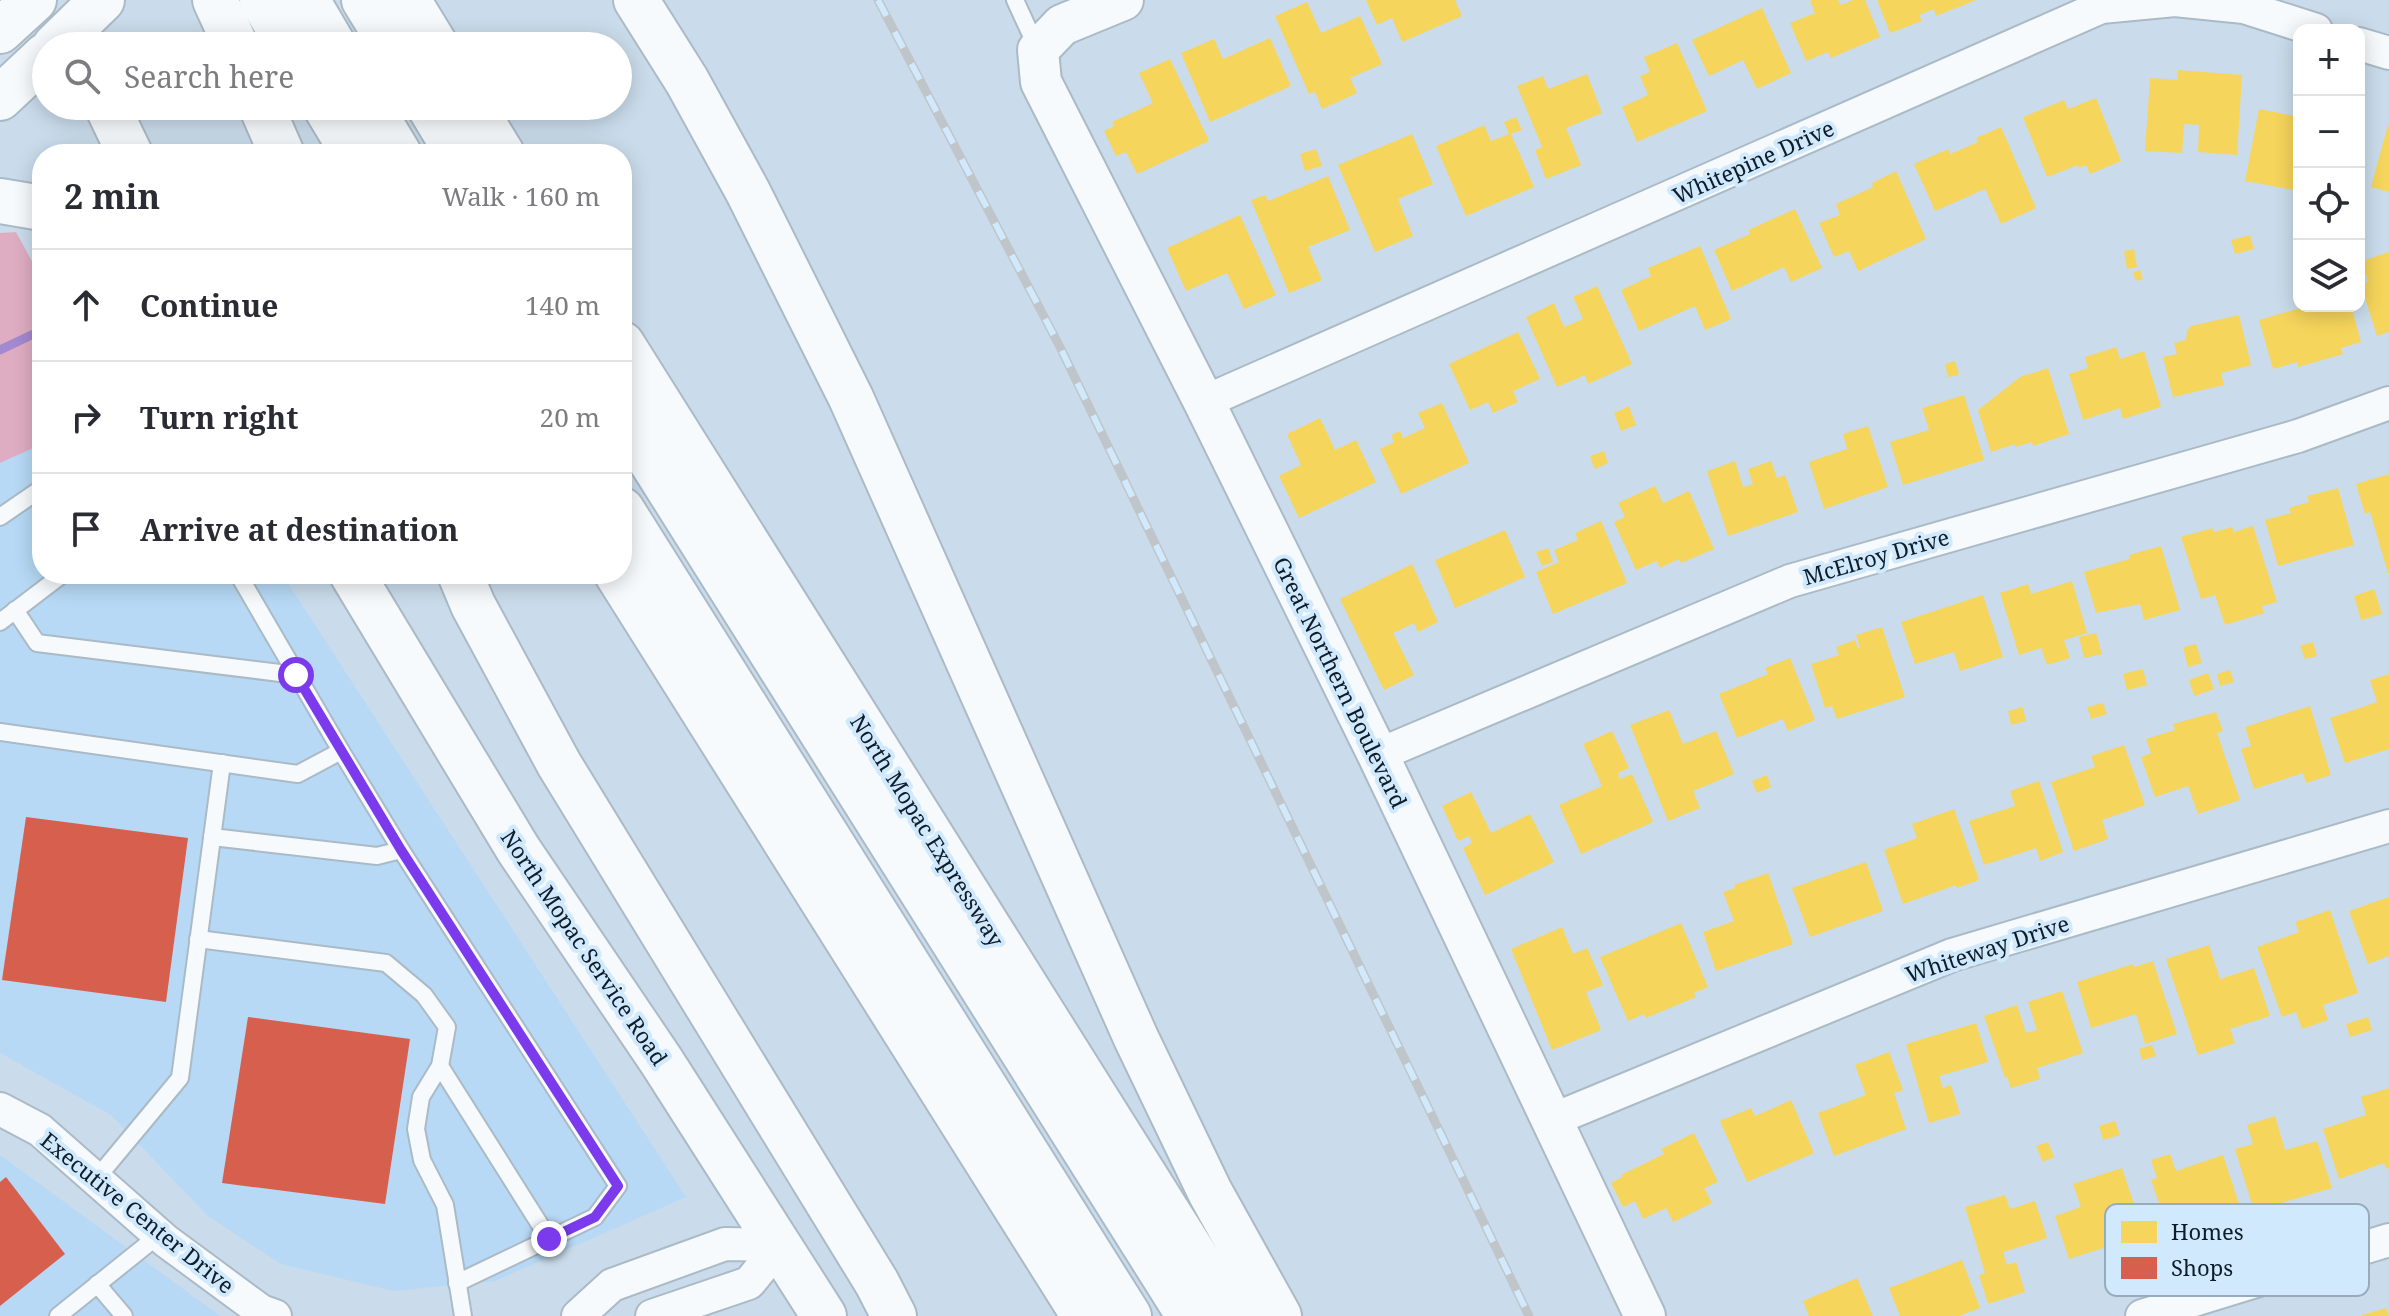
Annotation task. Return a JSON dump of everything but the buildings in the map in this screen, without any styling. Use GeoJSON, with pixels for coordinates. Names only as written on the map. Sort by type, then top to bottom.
{"type":"FeatureCollection","features":[{"type":"Feature","properties":{"kind":"main road"},"geometry":{"type":"LineString","coordinates":[[0,31],[34,0]]}},
{"type":"Feature","properties":{"kind":"main road"},"geometry":{"type":"LineString","coordinates":[[66,32],[102,0]]}},
{"type":"Feature","properties":{"kind":"main road"},"geometry":{"type":"LineString","coordinates":[[215,0],[230,32]]}},
{"type":"Feature","properties":{"kind":"main road"},"geometry":{"type":"LineString","coordinates":[[262,0],[281,32]]}},
{"type":"Feature","properties":{"kind":"main road"},"geometry":{"type":"LineString","coordinates":[[307,0],[326,32]]}},
{"type":"Feature","properties":{"kind":"main road"},"geometry":{"type":"LineString","coordinates":[[364,0],[383,32]]}},
{"type":"Feature","properties":{"kind":"main road"},"geometry":{"type":"LineString","coordinates":[[408,0],[427,32]]}},
{"type":"Feature","properties":{"kind":"main road"},"geometry":{"type":"LineString","coordinates":[[636,0],[687,81],[748,192],[851,398],[1136,1038],[1210,1192],[1279,1316]]}},
{"type":"Feature","properties":{"kind":"main road"},"geometry":{"type":"LineString","coordinates":[[0,98],[32,65]]}},
{"type":"Feature","properties":{"kind":"main road"},"geometry":{"type":"LineString","coordinates":[[114,120],[125,144]]}},
{"type":"Feature","properties":{"kind":"main road"},"geometry":{"type":"LineString","coordinates":[[267,120],[278,144]]}},
{"type":"Feature","properties":{"kind":"main road"},"geometry":{"type":"LineString","coordinates":[[333,120],[348,144]]}},
{"type":"Feature","properties":{"kind":"main road"},"geometry":{"type":"LineString","coordinates":[[378,120],[393,144]]}},
{"type":"Feature","properties":{"kind":"main road"},"geometry":{"type":"LineString","coordinates":[[437,120],[452,144]]}},
{"type":"Feature","properties":{"kind":"main road"},"geometry":{"type":"LineString","coordinates":[[481,120],[496,144]]}},
{"type":"Feature","properties":{"kind":"main road"},"geometry":{"type":"LineString","coordinates":[[0,201],[32,206]]}},
{"type":"Feature","properties":{"kind":"main road","name":"North Mopac Expressway"},"geometry":{"type":"LineString","coordinates":[[632,360],[1233,1316]]}},
{"type":"Feature","properties":{"kind":"main road"},"geometry":{"type":"LineString","coordinates":[[632,431],[1189,1316]]}},
{"type":"Feature","properties":{"kind":"main road"},"geometry":{"type":"LineString","coordinates":[[632,526],[1129,1316]]}},
{"type":"Feature","properties":{"kind":"main road","name":"North Mopac Service Road"},"geometry":{"type":"LineString","coordinates":[[358,584],[518,849],[662,1062],[824,1316]]}},
{"type":"Feature","properties":{"kind":"main road"},"geometry":{"type":"LineString","coordinates":[[464,584],[559,764],[869,1270],[894,1316]]}},
{"type":"Feature","properties":{"kind":"main road"},"geometry":{"type":"LineString","coordinates":[[623,584],[1084,1316]]}},
{"type":"Feature","properties":{"kind":"street"},"geometry":{"type":"LineString","coordinates":[[1038,50],[1062,25],[1123,0]]}},
{"type":"Feature","properties":{"kind":"street","name":"Whitepine Drive"},"geometry":{"type":"LineString","coordinates":[[1204,402],[2101,7],[2175,0],[2244,7],[2297,24]]}},
{"type":"Feature","properties":{"kind":"street"},"geometry":{"type":"LineString","coordinates":[[2365,46],[2389,53]]}},
{"type":"Feature","properties":{"kind":"street","name":"Great Northern Boulevard"},"geometry":{"type":"LineString","coordinates":[[1038,50],[1041,82],[1204,402],[1378,755],[1645,1316]]}},
{"type":"Feature","properties":{"kind":"street","name":"McElroy Drive"},"geometry":{"type":"LineString","coordinates":[[1378,755],[1790,581],[2298,436],[2389,403]]}},
{"type":"Feature","properties":{"kind":"street","name":"Whiteway Drive"},"geometry":{"type":"LineString","coordinates":[[1552,1120],[1952,955],[2389,826]]}},
{"type":"Feature","properties":{"kind":"street","name":"Executive Center Drive"},"geometry":{"type":"LineString","coordinates":[[0,1109],[40,1130],[159,1235],[261,1311],[275,1316]]}},
{"type":"Feature","properties":{"kind":"street"},"geometry":{"type":"LineString","coordinates":[[2369,1246],[2389,1240]]}},
{"type":"Feature","properties":{"kind":"street"},"geometry":{"type":"LineString","coordinates":[[578,1316],[612,1285],[725,1244],[780,1245]]}},
{"type":"Feature","properties":{"kind":"street"},"geometry":{"type":"LineString","coordinates":[[652,1316],[749,1283],[780,1245]]}},
{"type":"Feature","properties":{"kind":"street"},"geometry":{"type":"LineString","coordinates":[[2142,1316],[2207,1296]]}},
{"type":"Feature","properties":{"kind":"lane"},"geometry":{"type":"LineString","coordinates":[[1015,0],[1038,50]]}},
{"type":"Feature","properties":{"kind":"lane"},"geometry":{"type":"LineString","coordinates":[[0,517],[32,495]]}},
{"type":"Feature","properties":{"kind":"lane"},"geometry":{"type":"LineString","coordinates":[[0,622],[50,584]]}},
{"type":"Feature","properties":{"kind":"lane"},"geometry":{"type":"LineString","coordinates":[[244,584],[401,850],[618,1186],[595,1217],[457,1283]]}},
{"type":"Feature","properties":{"kind":"lane"},"geometry":{"type":"LineString","coordinates":[[15,610],[37,643],[296,675]]}},
{"type":"Feature","properties":{"kind":"lane"},"geometry":{"type":"LineString","coordinates":[[0,732],[298,774],[341,751]]}},
{"type":"Feature","properties":{"kind":"lane"},"geometry":{"type":"LineString","coordinates":[[96,1179],[180,1078],[222,763]]}},
{"type":"Feature","properties":{"kind":"lane"},"geometry":{"type":"LineString","coordinates":[[212,837],[377,856],[401,850]]}},
{"type":"Feature","properties":{"kind":"lane"},"geometry":{"type":"LineString","coordinates":[[198,939],[386,963],[424,995],[447,1027],[440,1066],[421,1097],[416,1129],[422,1160],[445,1205],[463,1316]]}},
{"type":"Feature","properties":{"kind":"lane"},"geometry":{"type":"LineString","coordinates":[[440,1066],[549,1239]]}},
{"type":"Feature","properties":{"kind":"lane"},"geometry":{"type":"LineString","coordinates":[[58,1316],[159,1235]]}},
{"type":"Feature","properties":{"kind":"lane"},"geometry":{"type":"LineString","coordinates":[[97,1284],[124,1316]]}},
{"type":"Feature","properties":{"kind":"shaded area"},"geometry":{"type":"Polygon","coordinates":[[[16,232],[32,262],[32,449],[0,463],[0,233],[16,232]]]}},
{"type":"Feature","properties":{"kind":"shaded area"},"geometry":{"type":"Polygon","coordinates":[[[32,449],[32,584],[288,584],[686,1197],[495,1281],[393,1291],[281,1264],[208,1216],[111,1115],[0,1053],[0,463],[32,449]]]}},
{"type":"Feature","properties":{"kind":"shaded area"},"geometry":{"type":"Polygon","coordinates":[[[0,1155],[220,1316],[0,1316],[0,1155]]]}},
{"type":"Feature","properties":{"kind":"waterway"},"geometry":{"type":"LineString","coordinates":[[0,350],[32,335]]}},
{"type":"Feature","properties":{"kind":"railway"},"geometry":{"type":"LineString","coordinates":[[878,0],[1060,347],[1529,1316]]}},
{"type":"Feature","properties":{"kind":"route"},"geometry":{"type":"LineString","coordinates":[[296,675],[401,850],[618,1186],[595,1217],[549,1239]]}}]}
